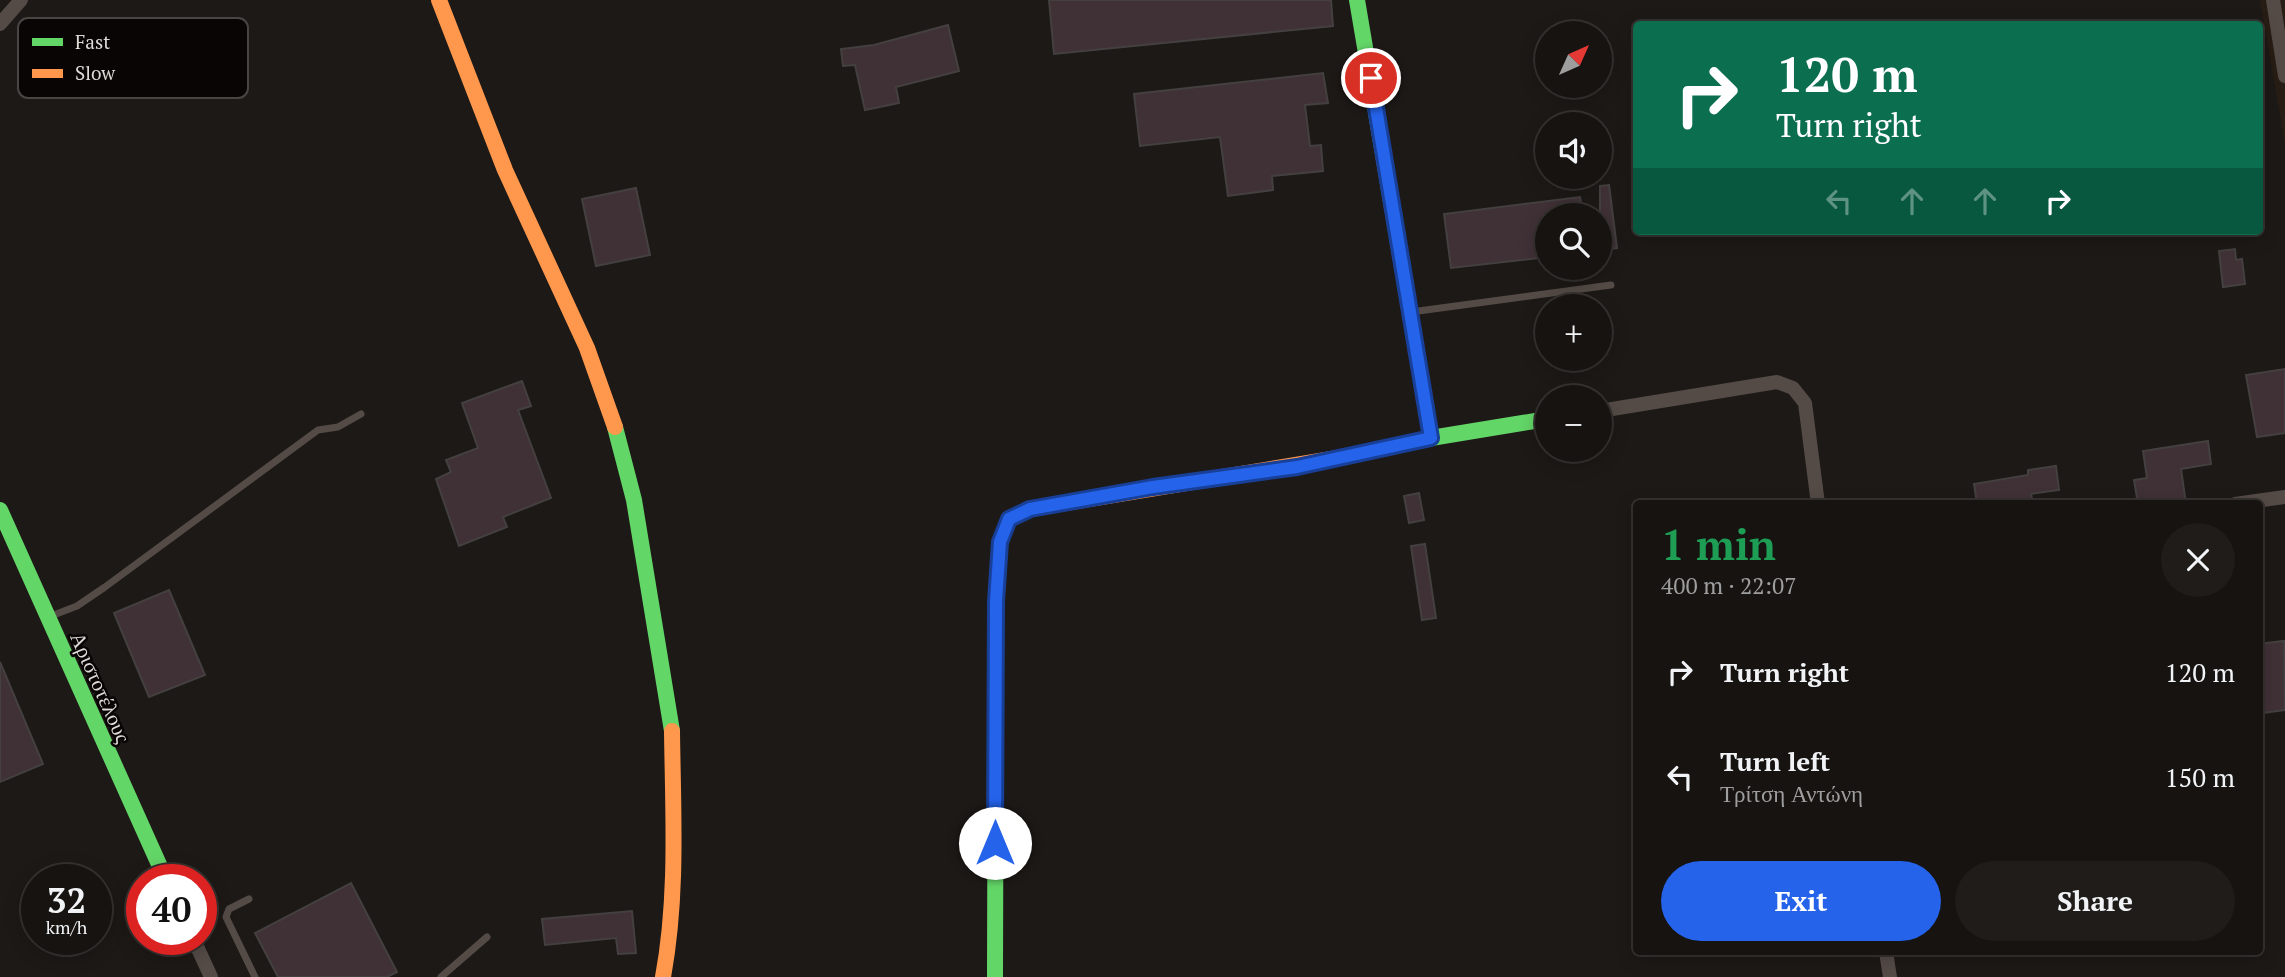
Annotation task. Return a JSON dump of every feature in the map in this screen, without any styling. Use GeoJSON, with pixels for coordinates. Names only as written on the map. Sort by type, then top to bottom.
{"type":"FeatureCollection","features":[{"type":"Feature","properties":{"kind":"street"},"geometry":{"type":"LineString","coordinates":[[0,24],[22,0]]}},
{"type":"Feature","properties":{"kind":"street"},"geometry":{"type":"LineString","coordinates":[[439,0],[505,170],[587,348],[615,426],[634,500],[672,723],[674,869],[671,933],[663,977]]}},
{"type":"Feature","properties":{"kind":"street"},"geometry":{"type":"LineString","coordinates":[[1357,0],[1431,438]]}},
{"type":"Feature","properties":{"kind":"street"},"geometry":{"type":"LineString","coordinates":[[2273,0],[2285,76]]}},
{"type":"Feature","properties":{"kind":"street"},"geometry":{"type":"LineString","coordinates":[[1612,409],[1777,382],[1793,388],[1805,403],[1817,500]]}},
{"type":"Feature","properties":{"kind":"street"},"geometry":{"type":"LineString","coordinates":[[995,977],[996,601],[1000,542],[1009,519],[1030,509],[1153,487],[1297,467],[1431,438],[1535,421]]}},
{"type":"Feature","properties":{"kind":"street"},"geometry":{"type":"LineString","coordinates":[[2263,500],[2285,497]]}},
{"type":"Feature","properties":{"kind":"street","name":"Αριστοτέλους"},"geometry":{"type":"LineString","coordinates":[[0,510],[159,864]]}},
{"type":"Feature","properties":{"kind":"street"},"geometry":{"type":"LineString","coordinates":[[201,955],[211,977]]}},
{"type":"Feature","properties":{"kind":"street"},"geometry":{"type":"LineString","coordinates":[[1886,955],[1890,977]]}},
{"type":"Feature","properties":{"kind":"lane"},"geometry":{"type":"LineString","coordinates":[[1411,312],[1611,285]]}},
{"type":"Feature","properties":{"kind":"lane"},"geometry":{"type":"LineString","coordinates":[[48,618],[76,606],[105,587],[318,430],[338,426],[361,414]]}},
{"type":"Feature","properties":{"kind":"lane"},"geometry":{"type":"LineString","coordinates":[[249,899],[229,909],[226,917],[255,977]]}},
{"type":"Feature","properties":{"kind":"lane"},"geometry":{"type":"LineString","coordinates":[[441,977],[486,937]]}},
{"type":"Feature","properties":{"kind":"shaded area"},"geometry":{"type":"Polygon","coordinates":[[[2260,0],[2285,0],[2285,143],[2260,0]]]}},
{"type":"Feature","properties":{"kind":"building"},"geometry":{"type":"Polygon","coordinates":[[[1049,0],[1331,0],[1333,26],[1054,54],[1049,0]]]}},
{"type":"Feature","properties":{"kind":"building"},"geometry":{"type":"Polygon","coordinates":[[[948,25],[959,71],[896,87],[899,103],[865,110],[855,65],[843,66],[841,49],[874,45],[948,25]]]}},
{"type":"Feature","properties":{"kind":"building"},"geometry":{"type":"Polygon","coordinates":[[[1323,73],[1328,103],[1305,105],[1310,146],[1321,145],[1323,171],[1272,176],[1273,190],[1228,196],[1220,137],[1140,146],[1134,94],[1323,73]]]}},
{"type":"Feature","properties":{"kind":"building"},"geometry":{"type":"Polygon","coordinates":[[[636,188],[650,255],[596,266],[582,199],[636,188]]]}},
{"type":"Feature","properties":{"kind":"building"},"geometry":{"type":"Polygon","coordinates":[[[1600,189],[1610,189],[1611,203],[1600,203],[1600,189]]]}},
{"type":"Feature","properties":{"kind":"building"},"geometry":{"type":"Polygon","coordinates":[[[1580,197],[1581,203],[1535,203],[1535,258],[1451,268],[1444,214],[1580,197]]]}},
{"type":"Feature","properties":{"kind":"building"},"geometry":{"type":"Polygon","coordinates":[[[1612,209],[1617,248],[1612,249],[1612,209]]]}},
{"type":"Feature","properties":{"kind":"building"},"geometry":{"type":"Polygon","coordinates":[[[2235,249],[2236,260],[2242,259],[2245,284],[2223,287],[2219,251],[2235,249]]]}},
{"type":"Feature","properties":{"kind":"building"},"geometry":{"type":"Polygon","coordinates":[[[2285,369],[2285,433],[2257,437],[2246,375],[2285,369]]]}},
{"type":"Feature","properties":{"kind":"building"},"geometry":{"type":"Polygon","coordinates":[[[522,381],[531,406],[518,410],[551,498],[503,517],[507,527],[459,546],[436,479],[451,472],[446,460],[478,448],[462,403],[522,381]]]}},
{"type":"Feature","properties":{"kind":"building"},"geometry":{"type":"Polygon","coordinates":[[[2208,441],[2211,464],[2181,469],[2185,500],[2137,500],[2134,480],[2147,478],[2143,451],[2208,441]]]}},
{"type":"Feature","properties":{"kind":"building"},"geometry":{"type":"Polygon","coordinates":[[[2056,466],[2059,490],[2031,494],[2032,500],[1976,500],[1974,484],[2028,475],[2028,470],[2056,466]]]}},
{"type":"Feature","properties":{"kind":"building"},"geometry":{"type":"Polygon","coordinates":[[[1419,493],[1424,520],[1409,523],[1404,496],[1419,493]]]}},
{"type":"Feature","properties":{"kind":"building"},"geometry":{"type":"Polygon","coordinates":[[[1425,544],[1436,618],[1422,620],[1411,546],[1425,544]]]}},
{"type":"Feature","properties":{"kind":"building"},"geometry":{"type":"Polygon","coordinates":[[[169,590],[205,675],[149,697],[114,613],[169,590]]]}},
{"type":"Feature","properties":{"kind":"building"},"geometry":{"type":"Polygon","coordinates":[[[2284,641],[2285,710],[2263,713],[2263,644],[2284,641]]]}},
{"type":"Feature","properties":{"kind":"building"},"geometry":{"type":"Polygon","coordinates":[[[0,662],[43,764],[0,782],[0,662]]]}},
{"type":"Feature","properties":{"kind":"building"},"geometry":{"type":"Polygon","coordinates":[[[351,883],[397,972],[387,977],[278,977],[255,933],[351,883]]]}},
{"type":"Feature","properties":{"kind":"building"},"geometry":{"type":"Polygon","coordinates":[[[632,911],[636,953],[618,954],[616,938],[545,945],[542,919],[632,911]]]}},
{"type":"Feature","properties":{"kind":"traffic: fast"},"geometry":{"type":"LineString","coordinates":[[1357,0],[1431,438]]}},
{"type":"Feature","properties":{"kind":"traffic: fast"},"geometry":{"type":"LineString","coordinates":[[1344,457],[1431,438],[1535,421]]}},
{"type":"Feature","properties":{"kind":"traffic: fast"},"geometry":{"type":"LineString","coordinates":[[615,427],[634,500],[672,731]]}},
{"type":"Feature","properties":{"kind":"traffic: fast"},"geometry":{"type":"LineString","coordinates":[[995,977],[996,601],[1000,542],[1009,519],[1029,509]]}},
{"type":"Feature","properties":{"kind":"traffic: fast"},"geometry":{"type":"LineString","coordinates":[[0,510],[159,864]]}},
{"type":"Feature","properties":{"kind":"traffic: slow"},"geometry":{"type":"LineString","coordinates":[[439,0],[505,170],[587,348],[615,427]]}},
{"type":"Feature","properties":{"kind":"traffic: slow"},"geometry":{"type":"LineString","coordinates":[[1029,509],[1344,457]]}},
{"type":"Feature","properties":{"kind":"traffic: slow"},"geometry":{"type":"LineString","coordinates":[[663,977],[673,885],[672,731]]}},
{"type":"Feature","properties":{"kind":"route"},"geometry":{"type":"LineString","coordinates":[[995,843],[996,601],[1000,542],[1009,519],[1030,509],[1153,487],[1297,467],[1431,438],[1371,78]]}}]}
